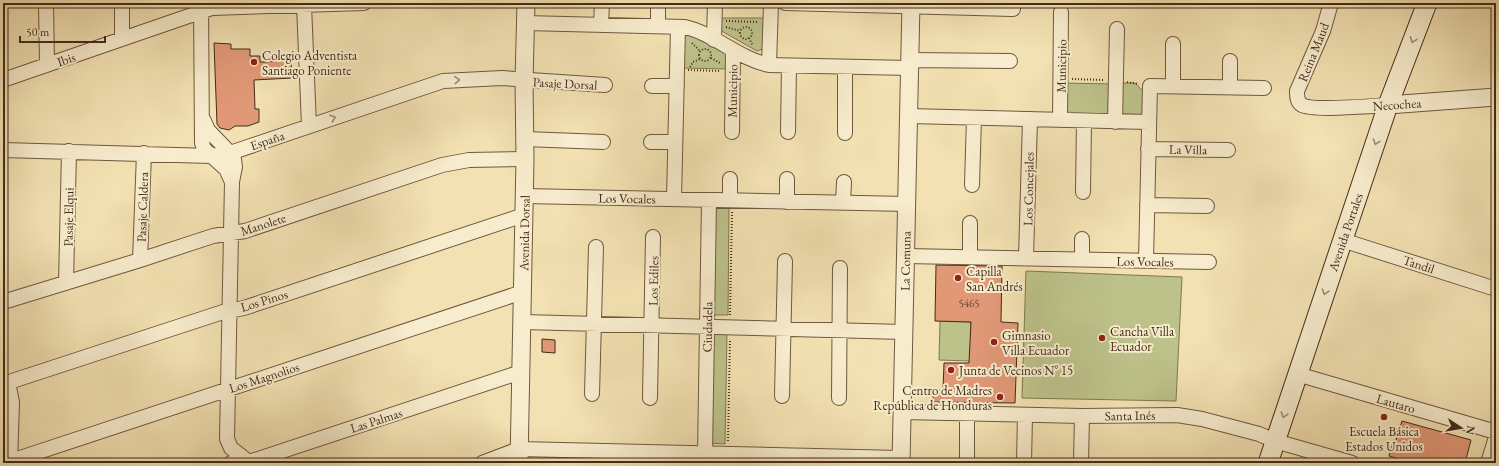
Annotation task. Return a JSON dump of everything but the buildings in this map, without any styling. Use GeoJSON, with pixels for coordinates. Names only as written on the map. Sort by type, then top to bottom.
{"type":"FeatureCollection","features":[{"type":"Feature","properties":{"kind":"main road","name":"Avenida Portales"},"geometry":{"type":"LineString","coordinates":[[1268,463],[1388,105],[1427,3]]}},
{"type":"Feature","properties":{"kind":"street"},"geometry":{"type":"LineString","coordinates":[[46,3],[47,65]]}},
{"type":"Feature","properties":{"kind":"street"},"geometry":{"type":"LineString","coordinates":[[122,3],[122,39]]}},
{"type":"Feature","properties":{"kind":"street","name":"Ibis"},"geometry":{"type":"LineString","coordinates":[[3,80],[122,39],[201,7],[212,8],[281,4],[304,5],[364,3]]}},
{"type":"Feature","properties":{"kind":"street","name":"Avenida Dorsal"},"geometry":{"type":"LineString","coordinates":[[519,456],[525,196],[524,81],[526,3]]}},
{"type":"Feature","properties":{"kind":"street"},"geometry":{"type":"LineString","coordinates":[[602,3],[602,25]]}},
{"type":"Feature","properties":{"kind":"street"},"geometry":{"type":"LineString","coordinates":[[658,3],[658,26]]}},
{"type":"Feature","properties":{"kind":"street"},"geometry":{"type":"LineString","coordinates":[[714,40],[715,3]]}},
{"type":"Feature","properties":{"kind":"street"},"geometry":{"type":"LineString","coordinates":[[769,65],[771,3]]}},
{"type":"Feature","properties":{"kind":"street"},"geometry":{"type":"LineString","coordinates":[[785,3],[911,5],[1013,9]]}},
{"type":"Feature","properties":{"kind":"street","name":"Reina Maud"},"geometry":{"type":"LineString","coordinates":[[1299,102],[1297,91],[1322,36],[1331,3]]}},
{"type":"Feature","properties":{"kind":"street"},"geometry":{"type":"LineString","coordinates":[[304,5],[309,126]]}},
{"type":"Feature","properties":{"kind":"street","name":"La Comuna"},"geometry":{"type":"LineString","coordinates":[[901,460],[911,5]]}},
{"type":"Feature","properties":{"kind":"street"},"geometry":{"type":"LineString","coordinates":[[201,7],[202,143],[204,149],[226,170],[232,182]]}},
{"type":"Feature","properties":{"kind":"street","name":"Municipio"},"geometry":{"type":"LineString","coordinates":[[1060,120],[1062,12]]}},
{"type":"Feature","properties":{"kind":"street","name":"Municipio"},"geometry":{"type":"LineString","coordinates":[[525,23],[678,27],[697,31],[757,62],[769,65],[845,67],[910,64]]}},
{"type":"Feature","properties":{"kind":"street"},"geometry":{"type":"LineString","coordinates":[[674,199],[677,86],[683,70],[678,27]]}},
{"type":"Feature","properties":{"kind":"street"},"geometry":{"type":"LineString","coordinates":[[1115,122],[1117,29]]}},
{"type":"Feature","properties":{"kind":"street"},"geometry":{"type":"LineString","coordinates":[[1173,44],[1173,86]]}},
{"type":"Feature","properties":{"kind":"street","name":"Municipio"},"geometry":{"type":"LineString","coordinates":[[732,132],[733,50]]}},
{"type":"Feature","properties":{"kind":"street"},"geometry":{"type":"LineString","coordinates":[[910,64],[1010,61]]}},
{"type":"Feature","properties":{"kind":"street"},"geometry":{"type":"LineString","coordinates":[[1230,61],[1230,87]]}},
{"type":"Feature","properties":{"kind":"street"},"geometry":{"type":"LineString","coordinates":[[788,132],[789,66]]}},
{"type":"Feature","properties":{"kind":"street"},"geometry":{"type":"LineString","coordinates":[[845,67],[845,133]]}},
{"type":"Feature","properties":{"kind":"street","name":"España"},"geometry":{"type":"LineString","coordinates":[[3,150],[211,156],[230,153],[443,81],[502,78],[524,81]]}},
{"type":"Feature","properties":{"kind":"street","name":"Pasaje Dorsal"},"geometry":{"type":"LineString","coordinates":[[524,81],[605,85]]}},
{"type":"Feature","properties":{"kind":"street"},"geometry":{"type":"LineString","coordinates":[[652,86],[677,86]]}},
{"type":"Feature","properties":{"kind":"street"},"geometry":{"type":"LineString","coordinates":[[1146,261],[1150,86],[1264,88]]}},
{"type":"Feature","properties":{"kind":"street","name":"Necochea"},"geometry":{"type":"LineString","coordinates":[[1299,102],[1303,106],[1316,108],[1388,105],[1496,97]]}},
{"type":"Feature","properties":{"kind":"street"},"geometry":{"type":"LineString","coordinates":[[909,116],[1149,122]]}},
{"type":"Feature","properties":{"kind":"street"},"geometry":{"type":"LineString","coordinates":[[972,185],[974,118]]}},
{"type":"Feature","properties":{"kind":"street","name":"Los Concejales"},"geometry":{"type":"LineString","coordinates":[[1026,258],[1030,119]]}},
{"type":"Feature","properties":{"kind":"street"},"geometry":{"type":"LineString","coordinates":[[203,120],[208,130],[234,159],[235,167],[232,182],[227,435],[229,444],[235,452],[249,462]]}},
{"type":"Feature","properties":{"kind":"street"},"geometry":{"type":"LineString","coordinates":[[1083,192],[1084,121]]}},
{"type":"Feature","properties":{"kind":"street"},"geometry":{"type":"LineString","coordinates":[[525,139],[603,142]]}},
{"type":"Feature","properties":{"kind":"street"},"geometry":{"type":"LineString","coordinates":[[651,142],[675,142]]}},
{"type":"Feature","properties":{"kind":"street","name":"La Villa"},"geometry":{"type":"LineString","coordinates":[[1148,149],[1228,150]]}},
{"type":"Feature","properties":{"kind":"street","name":"Pasaje Elqui"},"geometry":{"type":"LineString","coordinates":[[66,283],[69,151]]}},
{"type":"Feature","properties":{"kind":"street","name":"Pasaje Caldera"},"geometry":{"type":"LineString","coordinates":[[140,260],[144,153]]}},
{"type":"Feature","properties":{"kind":"street","name":"Manolete"},"geometry":{"type":"LineString","coordinates":[[3,302],[213,236],[245,231],[450,163],[469,160],[525,158]]}},
{"type":"Feature","properties":{"kind":"street"},"geometry":{"type":"LineString","coordinates":[[730,179],[730,200]]}},
{"type":"Feature","properties":{"kind":"street"},"geometry":{"type":"LineString","coordinates":[[787,179],[787,202]]}},
{"type":"Feature","properties":{"kind":"street"},"geometry":{"type":"LineString","coordinates":[[843,203],[844,182]]}},
{"type":"Feature","properties":{"kind":"street","name":"Los Vocales"},"geometry":{"type":"LineString","coordinates":[[525,196],[907,204]]}},
{"type":"Feature","properties":{"kind":"street","name":"Ciudadela"},"geometry":{"type":"LineString","coordinates":[[705,454],[709,200]]}},
{"type":"Feature","properties":{"kind":"street"},"geometry":{"type":"LineString","coordinates":[[1147,205],[1207,206]]}},
{"type":"Feature","properties":{"kind":"street","name":"Los Pinos"},"geometry":{"type":"LineString","coordinates":[[5,383],[230,310],[244,308],[524,215]]}},
{"type":"Feature","properties":{"kind":"street"},"geometry":{"type":"LineString","coordinates":[[970,223],[970,257]]}},
{"type":"Feature","properties":{"kind":"street","name":"Los Ediles"},"geometry":{"type":"LineString","coordinates":[[650,398],[653,237]]}},
{"type":"Feature","properties":{"kind":"street"},"geometry":{"type":"LineString","coordinates":[[1082,239],[1082,259]]}},
{"type":"Feature","properties":{"kind":"street","name":"Tandil"},"geometry":{"type":"LineString","coordinates":[[1342,240],[1496,288]]}},
{"type":"Feature","properties":{"kind":"street"},"geometry":{"type":"LineString","coordinates":[[592,394],[596,246]]}},
{"type":"Feature","properties":{"kind":"street","name":"Los Vocales"},"geometry":{"type":"LineString","coordinates":[[906,256],[1209,262]]}},
{"type":"Feature","properties":{"kind":"street"},"geometry":{"type":"LineString","coordinates":[[782,396],[785,261]]}},
{"type":"Feature","properties":{"kind":"street"},"geometry":{"type":"LineString","coordinates":[[839,398],[840,268]]}},
{"type":"Feature","properties":{"kind":"street","name":"Los Magnolios"},"geometry":{"type":"LineString","coordinates":[[8,462],[523,292]]}},
{"type":"Feature","properties":{"kind":"street","name":"Los Ediles"},"geometry":{"type":"LineString","coordinates":[[522,322],[904,332]]}},
{"type":"Feature","properties":{"kind":"street","name":"Las Palmas"},"geometry":{"type":"LineString","coordinates":[[231,463],[238,461],[249,462],[521,372]]}},
{"type":"Feature","properties":{"kind":"street","name":"Lautaro"},"geometry":{"type":"LineString","coordinates":[[1297,374],[1496,432]]}},
{"type":"Feature","properties":{"kind":"street"},"geometry":{"type":"LineString","coordinates":[[5,383],[12,402],[8,462]]}},
{"type":"Feature","properties":{"kind":"street","name":"Santa Inés"},"geometry":{"type":"LineString","coordinates":[[902,412],[1082,416],[1162,415],[1192,417],[1260,434],[1275,441],[1352,463]]}},
{"type":"Feature","properties":{"kind":"street"},"geometry":{"type":"LineString","coordinates":[[967,414],[967,463]]}},
{"type":"Feature","properties":{"kind":"street"},"geometry":{"type":"LineString","coordinates":[[1024,463],[1025,415]]}},
{"type":"Feature","properties":{"kind":"street"},"geometry":{"type":"LineString","coordinates":[[1081,463],[1082,416]]}},
{"type":"Feature","properties":{"kind":"street"},"geometry":{"type":"LineString","coordinates":[[1488,463],[1496,437]]}},
{"type":"Feature","properties":{"kind":"street"},"geometry":{"type":"LineString","coordinates":[[482,463],[519,456],[668,458],[705,454],[723,458],[901,460]]}},
{"type":"Feature","properties":{"kind":"path"},"geometry":{"type":"LineString","coordinates":[[714,20],[770,22]]}},
{"type":"Feature","properties":{"kind":"path"},"geometry":{"type":"LineString","coordinates":[[745,27],[752,31],[751,37],[747,39],[742,38],[740,35],[741,29],[745,27]]}},
{"type":"Feature","properties":{"kind":"path"},"geometry":{"type":"LineString","coordinates":[[683,70],[693,62],[700,59],[704,61],[709,60],[711,56],[709,50],[705,49],[700,51],[700,59]]}},
{"type":"Feature","properties":{"kind":"path"},"geometry":{"type":"LineString","coordinates":[[683,70],[733,71]]}},
{"type":"Feature","properties":{"kind":"green space"},"geometry":{"type":"Polygon","coordinates":[[[718,18],[767,18],[766,48],[757,51],[718,29],[718,18]]]}},
{"type":"Feature","properties":{"kind":"green space"},"geometry":{"type":"Polygon","coordinates":[[[687,33],[729,54],[729,69],[681,68],[681,35],[687,33]]]}},
{"type":"Feature","properties":{"kind":"green space"},"geometry":{"type":"Polygon","coordinates":[[[1063,83],[1112,84],[1111,114],[1062,112],[1063,83]]]}},
{"type":"Feature","properties":{"kind":"green space"},"geometry":{"type":"Polygon","coordinates":[[[1120,83],[1135,83],[1145,93],[1145,115],[1119,114],[1120,83]]]}},
{"type":"Feature","properties":{"kind":"green space"},"geometry":{"type":"Polygon","coordinates":[[[712,205],[729,205],[728,315],[711,315],[712,205]]]}},
{"type":"Feature","properties":{"kind":"green space","name":"Cancha Villa Ecuador"},"geometry":{"type":"Polygon","coordinates":[[[1026,271],[1182,277],[1176,401],[1022,398],[1026,271]]]}},
{"type":"Feature","properties":{"kind":"green space"},"geometry":{"type":"Polygon","coordinates":[[[940,321],[971,322],[970,361],[939,360],[940,321]]]}},
{"type":"Feature","properties":{"kind":"green space"},"geometry":{"type":"Polygon","coordinates":[[[710,331],[727,332],[725,444],[707,443],[710,331]]]}},
{"type":"Feature","properties":{"kind":"place","name":"Colegio Adventista Santiago Poniente"},"geometry":{"type":"Point","coordinates":[254,62]}},
{"type":"Feature","properties":{"kind":"place","name":"Capilla San Andrés"},"geometry":{"type":"Point","coordinates":[958,278]}},
{"type":"Feature","properties":{"kind":"place","name":"Cancha Villa Ecuador"},"geometry":{"type":"Point","coordinates":[1102,338]}},
{"type":"Feature","properties":{"kind":"place","name":"Gimnasio Villa Ecuador"},"geometry":{"type":"Point","coordinates":[994,342]}},
{"type":"Feature","properties":{"kind":"place","name":"Junta de Vecinos N° 15"},"geometry":{"type":"Point","coordinates":[951,370]}},
{"type":"Feature","properties":{"kind":"place","name":"Centro de Madres República de Honduras"},"geometry":{"type":"Point","coordinates":[1000,397]}},
{"type":"Feature","properties":{"kind":"place","name":"Escuela Básica Estados Unidos"},"geometry":{"type":"Point","coordinates":[1384,417]}}]}
